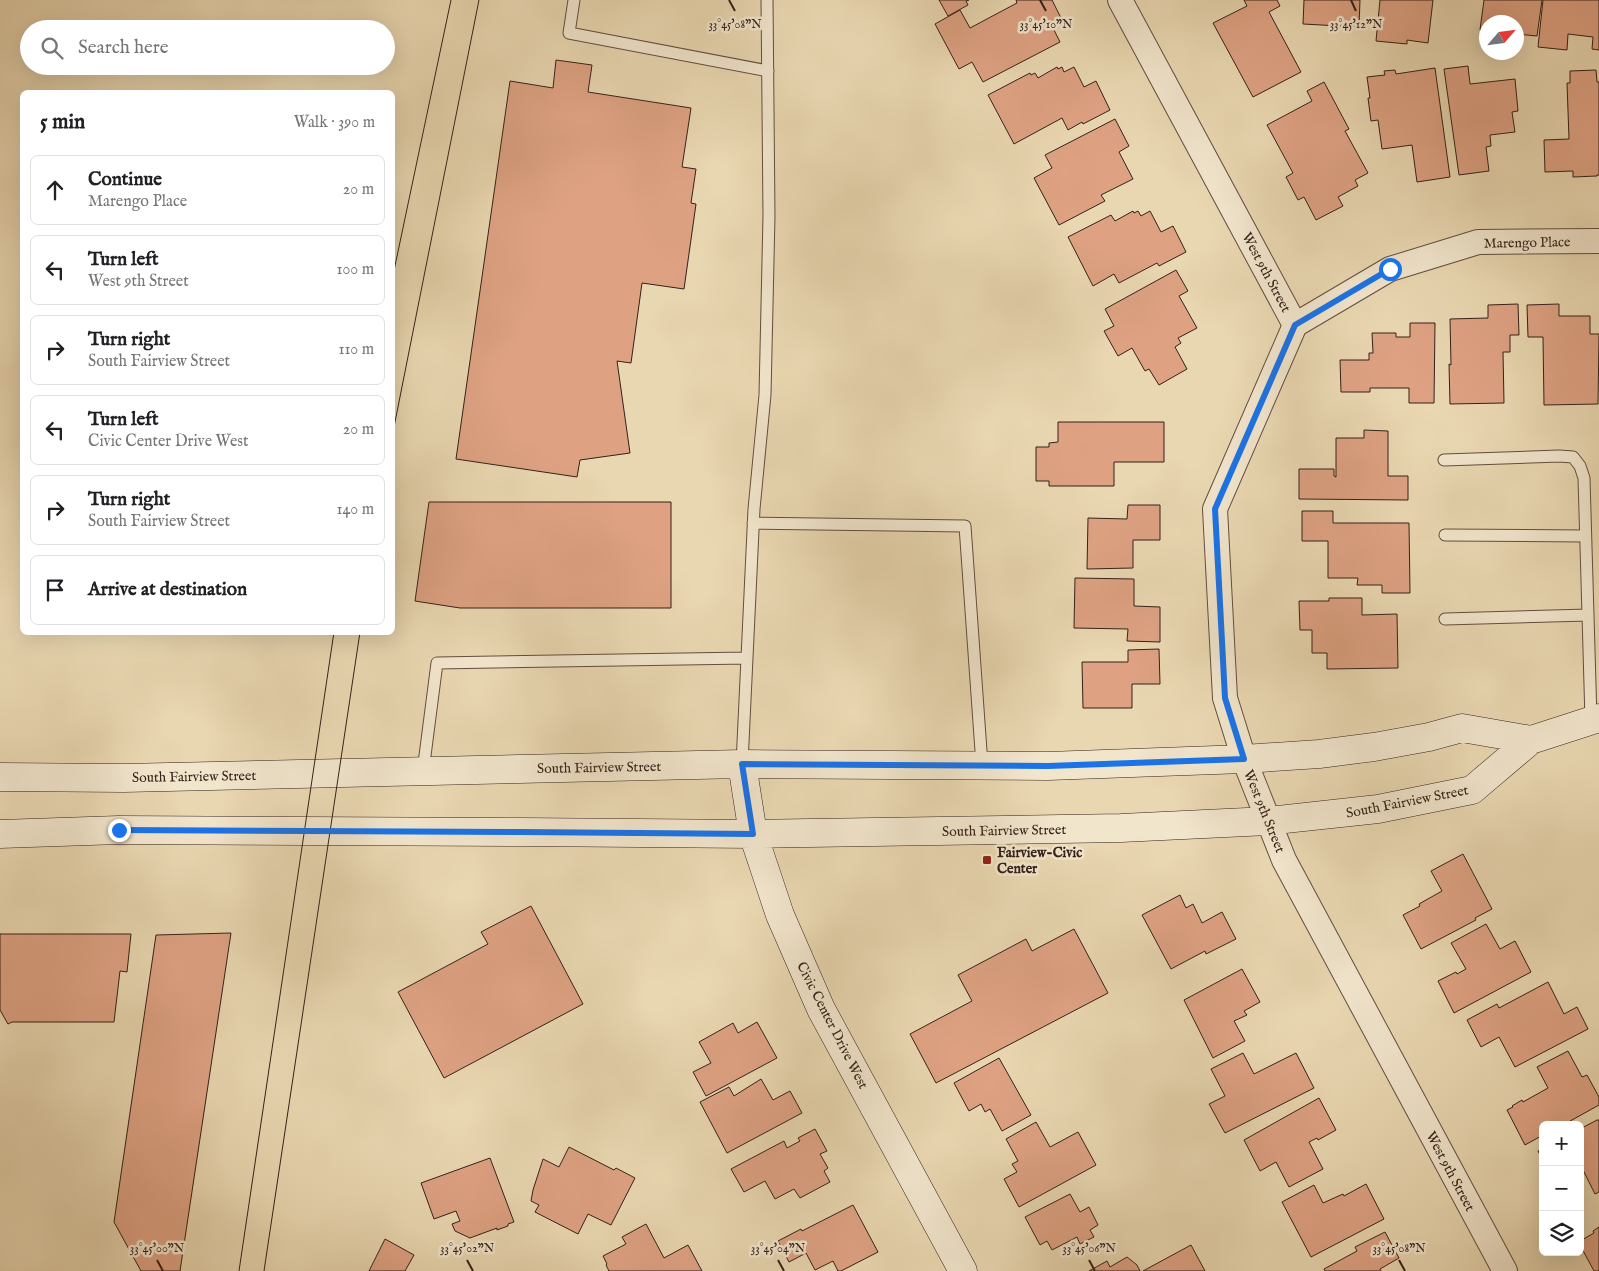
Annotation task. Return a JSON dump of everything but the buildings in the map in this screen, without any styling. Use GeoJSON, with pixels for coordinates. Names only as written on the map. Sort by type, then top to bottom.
{"type":"FeatureCollection","features":[{"type":"Feature","properties":{"kind":"main road"},"geometry":{"type":"LineString","coordinates":[[1532,740],[1595,719]]}},
{"type":"Feature","properties":{"kind":"main road","name":"South Fairview Street"},"geometry":{"type":"LineString","coordinates":[[0,777],[134,778],[742,764],[1048,766],[1244,759],[1319,754],[1374,747],[1428,737],[1462,728],[1532,740]]}},
{"type":"Feature","properties":{"kind":"main road","name":"South Fairview Street"},"geometry":{"type":"LineString","coordinates":[[0,834],[119,830],[753,834],[1121,828],[1268,821],[1378,809],[1472,790],[1532,740]]}},
{"type":"Feature","properties":{"kind":"main road","name":"Civic Center Drive West"},"geometry":{"type":"LineString","coordinates":[[742,764],[753,834],[780,915],[821,1009],[964,1271]]}},
{"type":"Feature","properties":{"kind":"street","name":"West 9th Street"},"geometry":{"type":"LineString","coordinates":[[1120,0],[1295,325],[1215,509],[1225,698],[1244,759],[1284,860],[1505,1271]]}},
{"type":"Feature","properties":{"kind":"street","name":"Marengo Place"},"geometry":{"type":"LineString","coordinates":[[1295,325],[1390,269],[1478,242],[1599,241]]}},
{"type":"Feature","properties":{"kind":"lane"},"geometry":{"type":"LineString","coordinates":[[574,0],[569,33],[768,71]]}},
{"type":"Feature","properties":{"kind":"lane"},"geometry":{"type":"LineString","coordinates":[[742,764],[753,522],[765,395],[769,216],[767,0]]}},
{"type":"Feature","properties":{"kind":"lane"},"geometry":{"type":"LineString","coordinates":[[1444,460],[1559,456],[1573,458],[1580,466],[1584,478],[1588,615],[1595,719]]}},
{"type":"Feature","properties":{"kind":"lane"},"geometry":{"type":"LineString","coordinates":[[753,522],[965,526],[982,765]]}},
{"type":"Feature","properties":{"kind":"lane"},"geometry":{"type":"LineString","coordinates":[[1445,535],[1585,536]]}},
{"type":"Feature","properties":{"kind":"lane"},"geometry":{"type":"LineString","coordinates":[[1445,619],[1588,615]]}},
{"type":"Feature","properties":{"kind":"lane"},"geometry":{"type":"LineString","coordinates":[[423,771],[437,663],[747,658]]}},
{"type":"Feature","properties":{"kind":"tram line"},"geometry":{"type":"LineString","coordinates":[[395,266],[451,0]]}},
{"type":"Feature","properties":{"kind":"tram line"},"geometry":{"type":"LineString","coordinates":[[395,422],[479,0]]}},
{"type":"Feature","properties":{"kind":"tram line"},"geometry":{"type":"LineString","coordinates":[[239,1271],[334,635]]}},
{"type":"Feature","properties":{"kind":"tram line"},"geometry":{"type":"LineString","coordinates":[[264,1271],[360,635]]}},
{"type":"Feature","properties":{"kind":"place","name":"Fairview-Civic Center"},"geometry":{"type":"Point","coordinates":[987,860]}},
{"type":"Feature","properties":{"kind":"route"},"geometry":{"type":"LineString","coordinates":[[119,830],[753,834],[742,764],[1048,766],[1244,759],[1225,698],[1215,509],[1295,325],[1390,269]]}}]}
